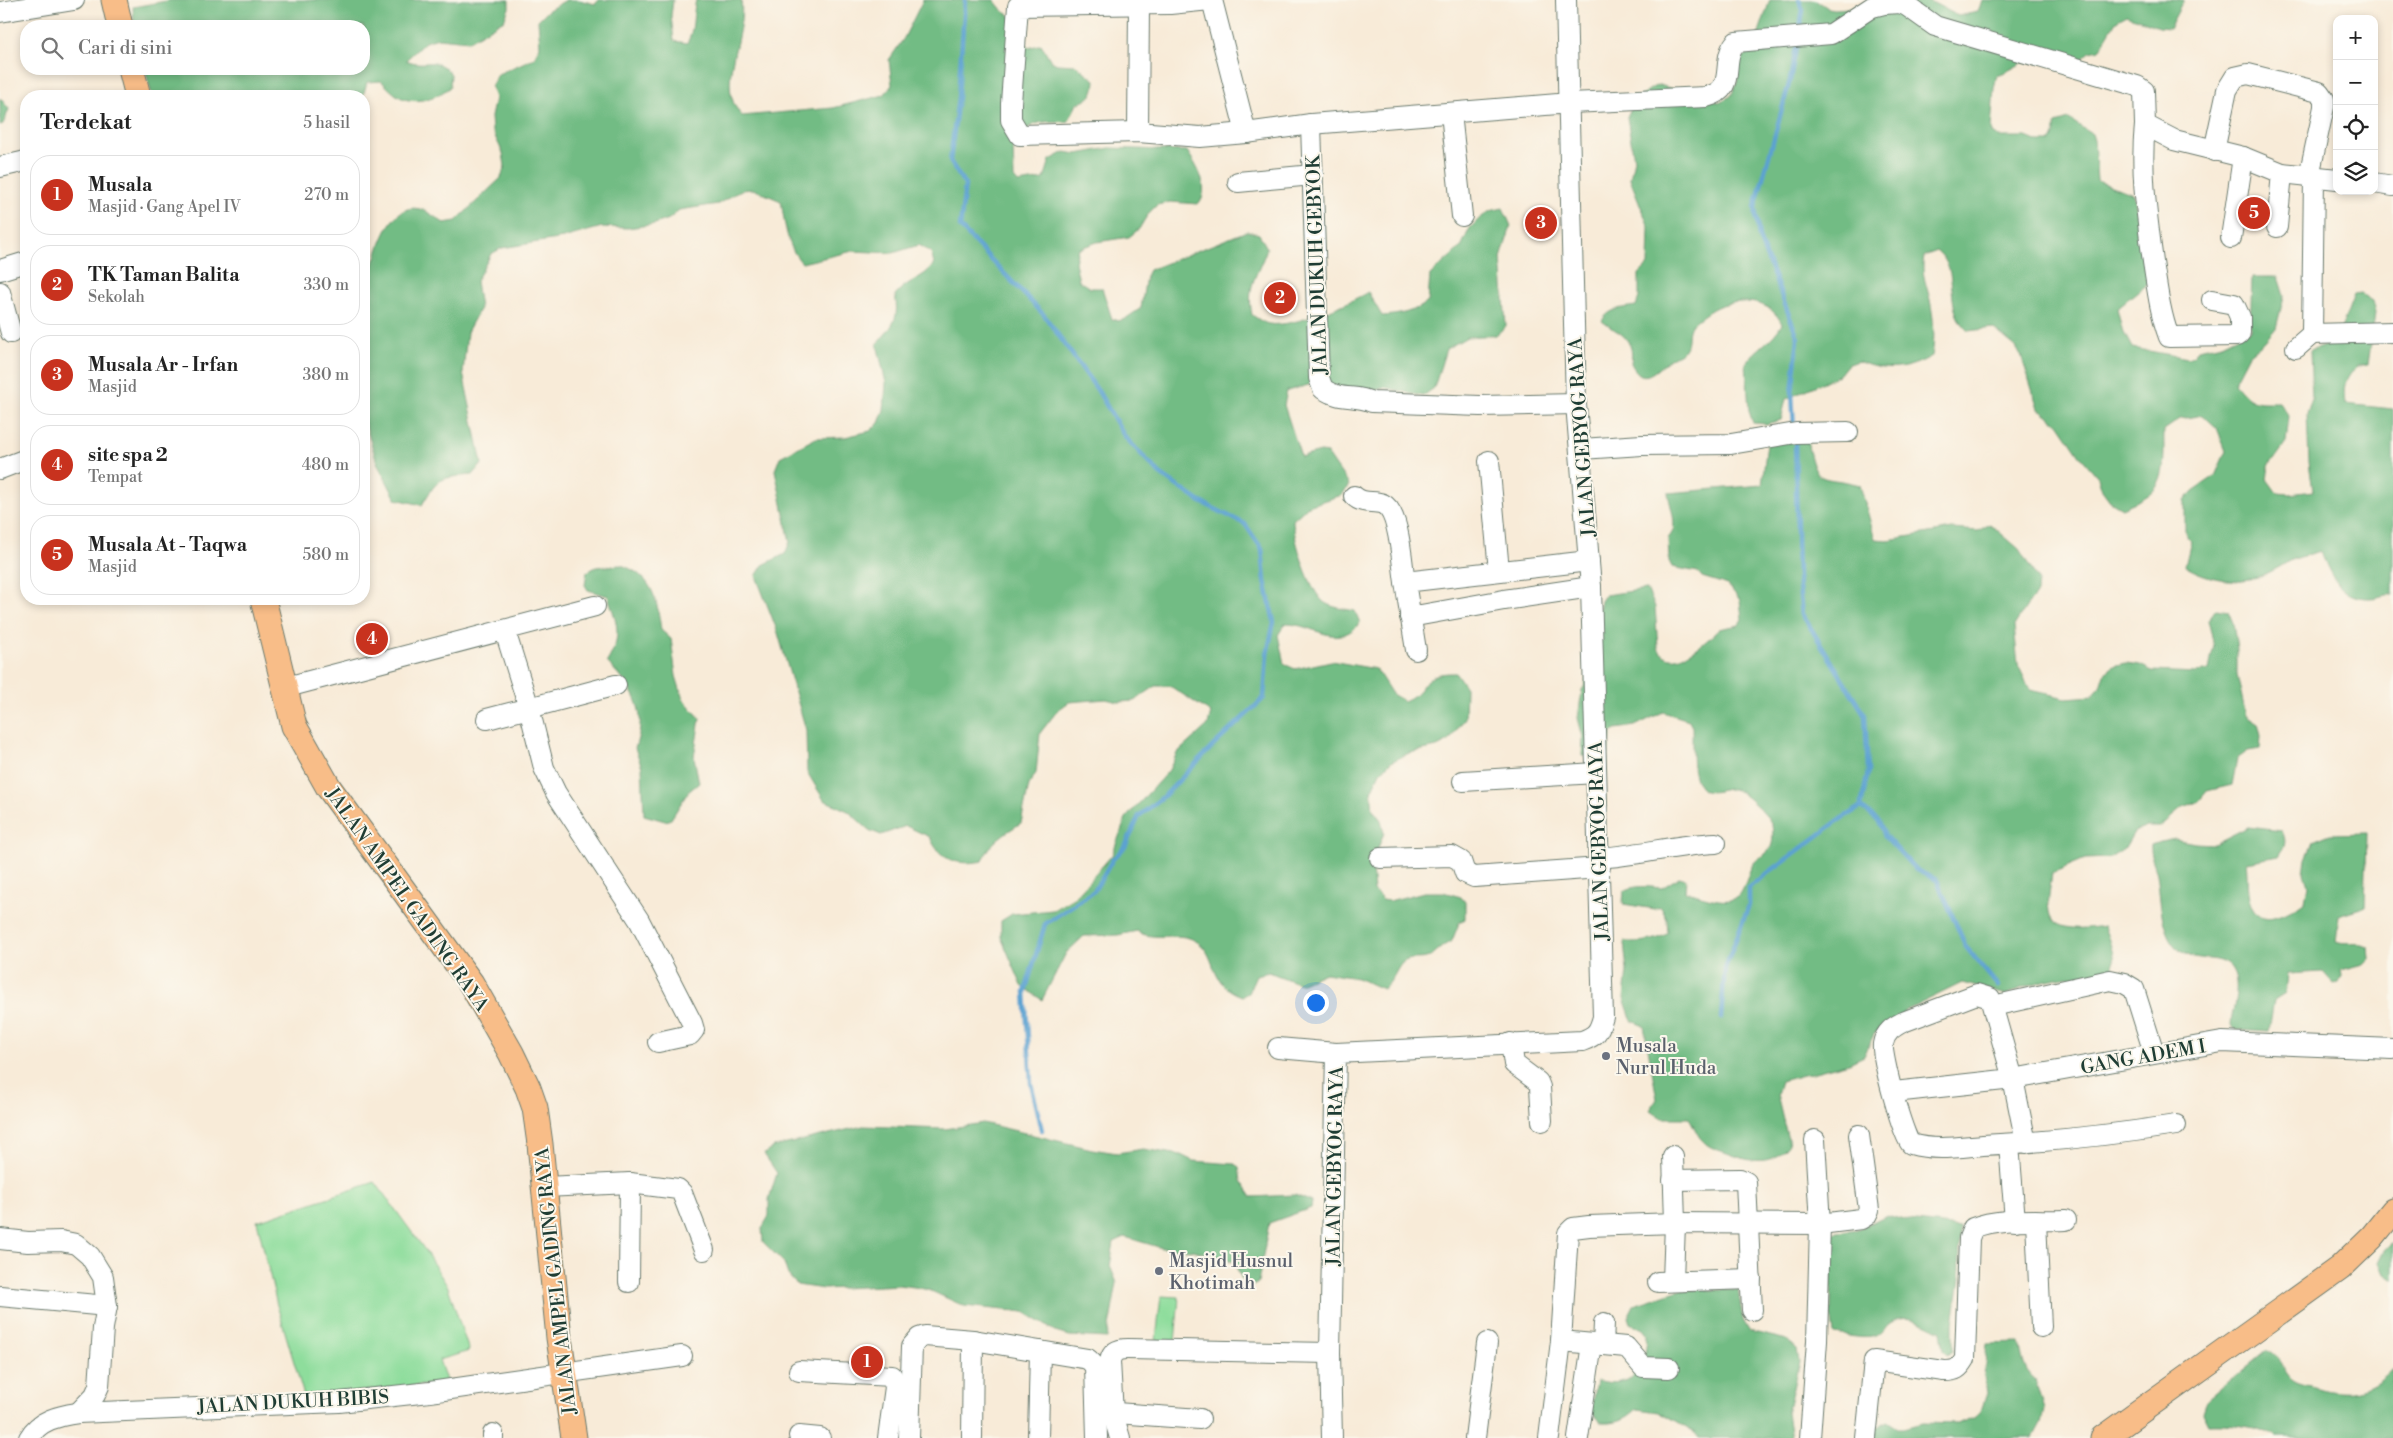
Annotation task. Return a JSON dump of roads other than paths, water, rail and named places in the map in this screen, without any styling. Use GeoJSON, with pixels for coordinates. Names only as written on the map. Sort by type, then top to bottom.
{"type":"FeatureCollection","features":[{"type":"Feature","properties":{"kind":"main road"},"geometry":{"type":"LineString","coordinates":[[114,0],[119,20]]}},
{"type":"Feature","properties":{"kind":"main road"},"geometry":{"type":"LineString","coordinates":[[133,75],[136,90]]}},
{"type":"Feature","properties":{"kind":"main road","name":"JALAN AMPEL GADING RAYA"},"geometry":{"type":"LineString","coordinates":[[264,605],[283,688],[294,726],[329,788],[446,946],[471,983],[511,1053],[528,1088],[535,1108],[545,1187],[559,1338],[574,1438]]}},
{"type":"Feature","properties":{"kind":"main road"},"geometry":{"type":"LineString","coordinates":[[2103,1438],[2340,1268],[2372,1237],[2393,1211]]}},
{"type":"Feature","properties":{"kind":"street"},"geometry":{"type":"LineString","coordinates":[[0,12],[74,0]]}},
{"type":"Feature","properties":{"kind":"street"},"geometry":{"type":"LineString","coordinates":[[1246,133],[1211,0],[1139,4],[1018,3],[1011,120],[1020,135],[1138,132],[1200,137],[1246,133],[1311,124],[1570,103],[1716,94],[1724,87],[1731,47],[1736,42],[1832,34],[1872,7],[1900,3],[1935,26],[2138,86],[2144,91],[2145,124],[2142,149],[2146,209],[2160,306],[2169,337],[2237,336],[2240,333],[2240,317],[2234,304],[2212,300]]}},
{"type":"Feature","properties":{"kind":"street","name":"JALAN GEBYOG RAYA"},"geometry":{"type":"LineString","coordinates":[[1332,1438],[1330,1353],[1336,1053],[1582,1041],[1593,1037],[1600,1031],[1603,1017],[1591,587],[1576,404],[1566,0]]}},
{"type":"Feature","properties":{"kind":"street"},"geometry":{"type":"LineString","coordinates":[[1138,132],[1139,4]]}},
{"type":"Feature","properties":{"kind":"street"},"geometry":{"type":"LineString","coordinates":[[2214,151],[2226,90],[2236,77],[2248,74],[2319,92],[2324,98],[2311,176],[2312,334]]}},
{"type":"Feature","properties":{"kind":"street"},"geometry":{"type":"LineString","coordinates":[[1451,113],[1462,216]]}},
{"type":"Feature","properties":{"kind":"street","name":"JALAN DUKUH GEBYOK"},"geometry":{"type":"LineString","coordinates":[[1311,124],[1319,378],[1323,389],[1338,397],[1363,398],[1372,402],[1480,406],[1576,404]]}},
{"type":"Feature","properties":{"kind":"street"},"geometry":{"type":"LineString","coordinates":[[2145,124],[2174,140],[2243,157],[2282,172],[2333,179]]}},
{"type":"Feature","properties":{"kind":"street"},"geometry":{"type":"LineString","coordinates":[[2231,238],[2243,157]]}},
{"type":"Feature","properties":{"kind":"street"},"geometry":{"type":"LineString","coordinates":[[0,167],[20,162]]}},
{"type":"Feature","properties":{"kind":"street"},"geometry":{"type":"LineString","coordinates":[[2277,227],[2282,172]]}},
{"type":"Feature","properties":{"kind":"street"},"geometry":{"type":"LineString","coordinates":[[1238,182],[1313,175]]}},
{"type":"Feature","properties":{"kind":"street"},"geometry":{"type":"LineString","coordinates":[[2378,184],[2393,186]]}},
{"type":"Feature","properties":{"kind":"street"},"geometry":{"type":"LineString","coordinates":[[0,270],[20,264]]}},
{"type":"Feature","properties":{"kind":"street"},"geometry":{"type":"LineString","coordinates":[[0,292],[11,333]]}},
{"type":"Feature","properties":{"kind":"street"},"geometry":{"type":"LineString","coordinates":[[2296,348],[2312,334],[2393,332]]}},
{"type":"Feature","properties":{"kind":"street"},"geometry":{"type":"LineString","coordinates":[[1581,449],[1642,445],[1731,444],[1795,433],[1848,432]]}},
{"type":"Feature","properties":{"kind":"street"},"geometry":{"type":"LineString","coordinates":[[0,469],[20,461]]}},
{"type":"Feature","properties":{"kind":"street"},"geometry":{"type":"LineString","coordinates":[[1488,461],[1499,571]]}},
{"type":"Feature","properties":{"kind":"street"},"geometry":{"type":"LineString","coordinates":[[1354,496],[1362,502],[1381,503],[1388,506],[1392,514],[1410,582],[1410,617],[1416,650]]}},
{"type":"Feature","properties":{"kind":"street"},"geometry":{"type":"LineString","coordinates":[[1410,582],[1589,561]]}},
{"type":"Feature","properties":{"kind":"street"},"geometry":{"type":"LineString","coordinates":[[1410,617],[1591,587]]}},
{"type":"Feature","properties":{"kind":"street"},"geometry":{"type":"LineString","coordinates":[[283,688],[595,606]]}},
{"type":"Feature","properties":{"kind":"street"},"geometry":{"type":"LineString","coordinates":[[505,631],[529,708],[544,768],[556,793],[639,920],[692,1023],[694,1030],[690,1035],[658,1042]]}},
{"type":"Feature","properties":{"kind":"street"},"geometry":{"type":"LineString","coordinates":[[487,720],[616,685]]}},
{"type":"Feature","properties":{"kind":"street"},"geometry":{"type":"LineString","coordinates":[[1463,781],[1596,773]]}},
{"type":"Feature","properties":{"kind":"street"},"geometry":{"type":"LineString","coordinates":[[1380,858],[1452,856],[1461,861],[1465,872],[1474,877],[1600,863],[1683,844],[1716,843]]}},
{"type":"Feature","properties":{"kind":"street"},"geometry":{"type":"LineString","coordinates":[[1993,1006],[2055,991],[2117,980],[2134,989],[2154,1053]]}},
{"type":"Feature","properties":{"kind":"street"},"geometry":{"type":"LineString","coordinates":[[2015,1222],[2018,1143],[2013,1079],[1990,998],[1977,994],[1892,1027],[1885,1035],[1882,1045],[1904,1134],[1911,1144],[1929,1148],[2018,1143],[2109,1135],[2176,1125]]}},
{"type":"Feature","properties":{"kind":"street","name":"GANG ADEM I"},"geometry":{"type":"LineString","coordinates":[[1894,1092],[2013,1079],[2222,1042],[2393,1049]]}},
{"type":"Feature","properties":{"kind":"street"},"geometry":{"type":"LineString","coordinates":[[1511,1043],[1514,1064],[1538,1082],[1540,1087],[1542,1121]]}},
{"type":"Feature","properties":{"kind":"street"},"geometry":{"type":"LineString","coordinates":[[1278,1048],[1336,1053]]}},
{"type":"Feature","properties":{"kind":"street"},"geometry":{"type":"LineString","coordinates":[[1549,1438],[1561,1341],[1568,1233],[1570,1230],[1580,1226],[1675,1223],[1820,1224],[1861,1219],[1866,1216],[1869,1210],[1859,1135]]}},
{"type":"Feature","properties":{"kind":"street"},"geometry":{"type":"LineString","coordinates":[[1810,1438],[1817,1341],[1820,1224],[1815,1140]]}},
{"type":"Feature","properties":{"kind":"street"},"geometry":{"type":"LineString","coordinates":[[1673,1156],[1675,1223],[1666,1281],[1751,1279]]}},
{"type":"Feature","properties":{"kind":"street"},"geometry":{"type":"LineString","coordinates":[[1673,1180],[1740,1179],[1746,1182],[1752,1310]]}},
{"type":"Feature","properties":{"kind":"street"},"geometry":{"type":"LineString","coordinates":[[629,1282],[630,1182]]}},
{"type":"Feature","properties":{"kind":"street"},"geometry":{"type":"LineString","coordinates":[[545,1187],[630,1182],[678,1189],[682,1193],[704,1250]]}},
{"type":"Feature","properties":{"kind":"street"},"geometry":{"type":"LineString","coordinates":[[1866,1438],[1874,1361],[1954,1371],[1960,1367],[1965,1359],[1969,1238],[1973,1228],[1983,1224],[2066,1220]]}},
{"type":"Feature","properties":{"kind":"street"},"geometry":{"type":"LineString","coordinates":[[2036,1221],[2041,1328]]}},
{"type":"Feature","properties":{"kind":"street"},"geometry":{"type":"LineString","coordinates":[[0,1239],[28,1242],[61,1241],[76,1244],[90,1256],[103,1278],[106,1306],[99,1386],[95,1395],[78,1413]]}},
{"type":"Feature","properties":{"kind":"street"},"geometry":{"type":"LineString","coordinates":[[0,1296],[106,1306]]}},
{"type":"Feature","properties":{"kind":"street"},"geometry":{"type":"LineString","coordinates":[[1578,1438],[1597,1344],[1604,1322]]}},
{"type":"Feature","properties":{"kind":"street"},"geometry":{"type":"LineString","coordinates":[[909,1438],[912,1346],[919,1338],[925,1336],[973,1340],[1088,1360],[1095,1366],[1106,1413],[1120,1438]]}},
{"type":"Feature","properties":{"kind":"street"},"geometry":{"type":"LineString","coordinates":[[972,1438],[973,1340]]}},
{"type":"Feature","properties":{"kind":"street"},"geometry":{"type":"LineString","coordinates":[[1561,1341],[1626,1348],[1643,1367],[1669,1368]]}},
{"type":"Feature","properties":{"kind":"street"},"geometry":{"type":"LineString","coordinates":[[1475,1438],[1487,1343]]}},
{"type":"Feature","properties":{"kind":"street"},"geometry":{"type":"LineString","coordinates":[[1097,1438],[1106,1413],[1110,1361],[1112,1354],[1122,1349],[1330,1353]]}},
{"type":"Feature","properties":{"kind":"street"},"geometry":{"type":"LineString","coordinates":[[1038,1438],[1040,1351]]}},
{"type":"Feature","properties":{"kind":"street","name":"JALAN DUKUH BIBIS"},"geometry":{"type":"LineString","coordinates":[[29,1438],[34,1429],[42,1423],[78,1413],[339,1402],[565,1374],[682,1356]]}},
{"type":"Feature","properties":{"kind":"street"},"geometry":{"type":"LineString","coordinates":[[799,1371],[887,1374],[894,1380],[895,1388],[888,1438]]}},
{"type":"Feature","properties":{"kind":"street"},"geometry":{"type":"LineString","coordinates":[[1106,1413],[1200,1419]]}},
{"type":"Feature","properties":{"kind":"street"},"geometry":{"type":"LineString","coordinates":[[799,1436],[820,1438]]}},
{"type":"Feature","properties":{"kind":"waterway"},"geometry":{"type":"LineString","coordinates":[[965,0],[958,97],[950,161],[965,185],[960,227],[1044,315],[1098,391],[1125,437],[1160,474],[1199,501],[1245,524],[1262,549],[1265,581],[1274,622],[1267,654],[1264,698],[1165,795],[1139,816],[1125,847],[1113,859],[1094,891],[1045,924],[1025,992],[1031,1083],[1042,1130]]}},
{"type":"Feature","properties":{"kind":"waterway"},"geometry":{"type":"LineString","coordinates":[[1799,0],[1803,10],[1799,33]]}},
{"type":"Feature","properties":{"kind":"waterway"},"geometry":{"type":"LineString","coordinates":[[1794,429],[1792,393],[1798,338],[1759,238],[1755,207],[1790,80],[1797,43]]}},
{"type":"Feature","properties":{"kind":"waterway"},"geometry":{"type":"LineString","coordinates":[[1721,1018],[1725,968],[1749,905],[1749,887],[1839,820],[1861,807],[1868,771],[1865,715],[1802,614],[1798,577],[1795,439]]}},
{"type":"Feature","properties":{"kind":"waterway"},"geometry":{"type":"LineString","coordinates":[[1861,807],[1879,821],[1885,836],[1916,870],[1937,880],[1966,947],[1998,986]]}},
{"type":"Feature","properties":{"kind":"place","name":"Musala At - Taqwa"},"geometry":{"type":"Point","coordinates":[2254,213]}},
{"type":"Feature","properties":{"kind":"place","name":"Musala Ar - Irfan"},"geometry":{"type":"Point","coordinates":[1541,223]}},
{"type":"Feature","properties":{"kind":"place","name":"TK Taman Balita"},"geometry":{"type":"Point","coordinates":[1280,298]}},
{"type":"Feature","properties":{"kind":"place","name":"site spa 2"},"geometry":{"type":"Point","coordinates":[372,639]}},
{"type":"Feature","properties":{"kind":"place","name":"Musala Nurul Huda"},"geometry":{"type":"Point","coordinates":[1606,1056]}},
{"type":"Feature","properties":{"kind":"place","name":"Masjid Husnul Khotimah"},"geometry":{"type":"Point","coordinates":[1159,1271]}},
{"type":"Feature","properties":{"kind":"place","name":"Musala"},"geometry":{"type":"Point","coordinates":[867,1362]}}]}
